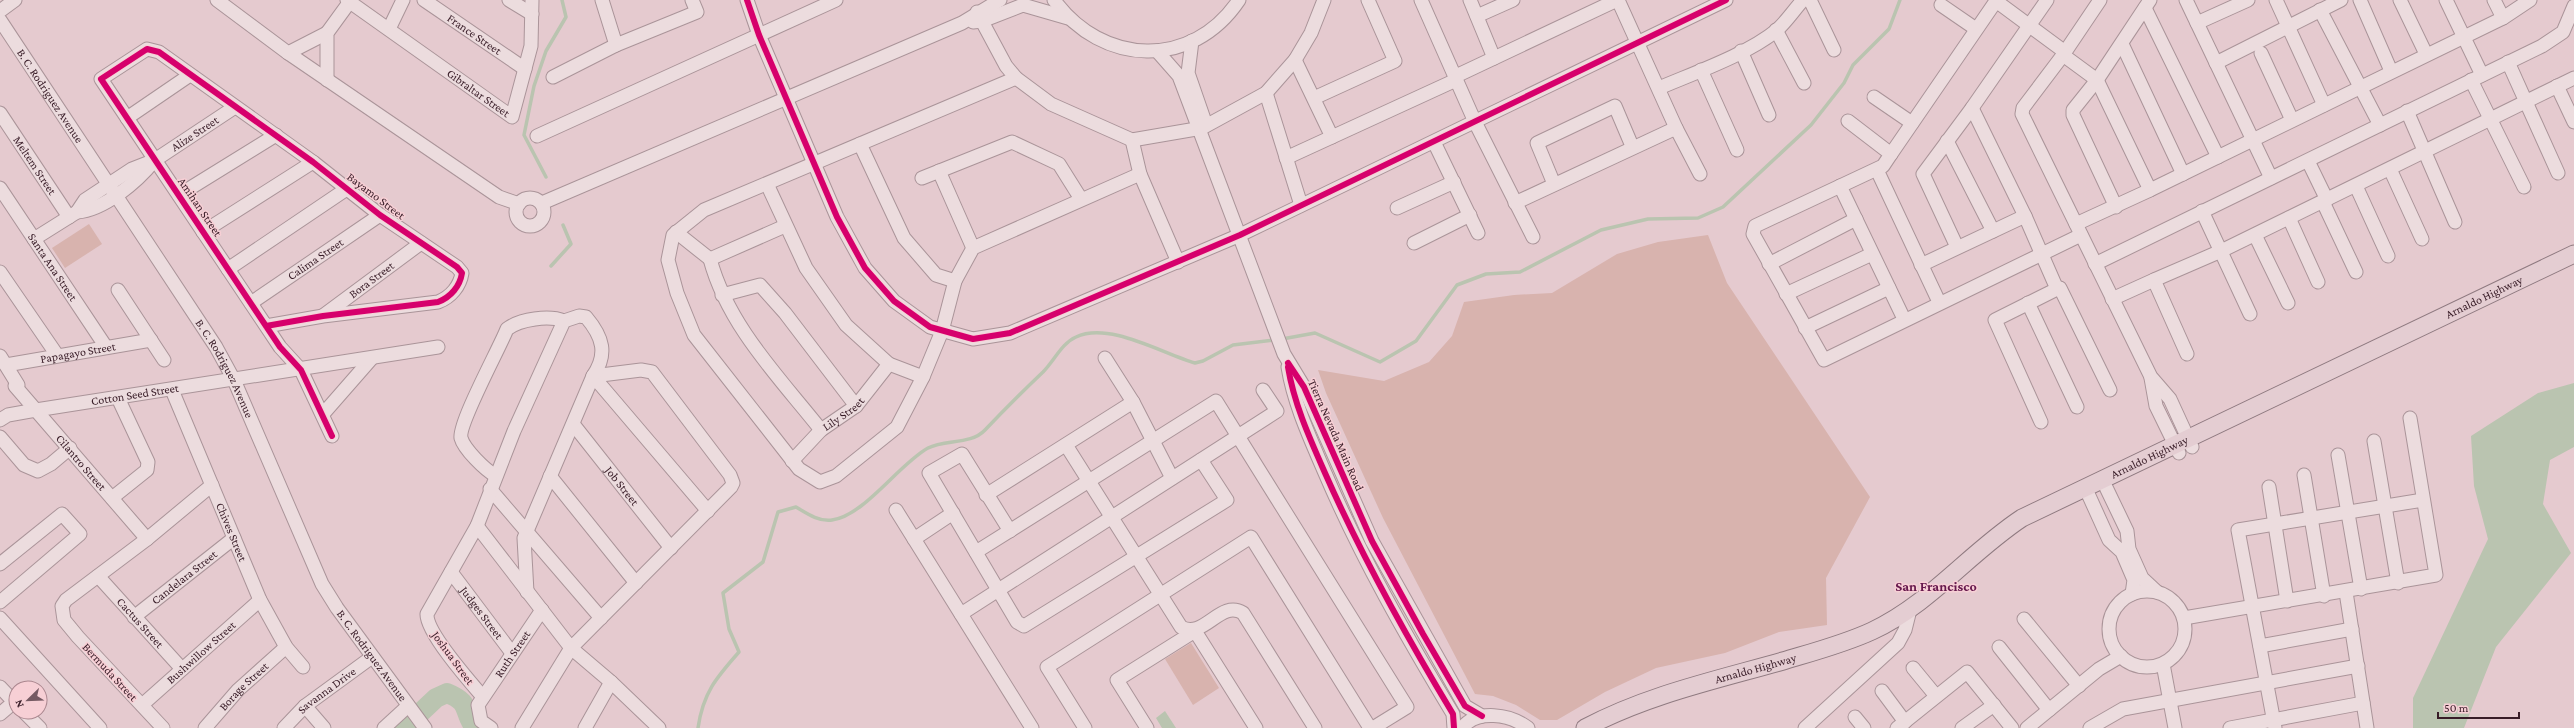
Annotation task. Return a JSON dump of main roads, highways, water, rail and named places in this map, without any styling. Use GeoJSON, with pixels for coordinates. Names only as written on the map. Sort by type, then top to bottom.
{"type":"FeatureCollection","features":[{"type":"Feature","properties":{"kind":"main road","name":"Arnaldo Highway"},"geometry":{"type":"LineString","coordinates":[[1585,728],[1640,703],[1682,689],[1828,648],[1870,632],[1970,569],[2026,527],[2087,492],[2574,254]]}},
{"type":"Feature","properties":{"kind":"waterway"},"geometry":{"type":"LineString","coordinates":[[546,177],[524,135],[534,86],[546,51],[566,17],[562,0]]}},
{"type":"Feature","properties":{"kind":"waterway"},"geometry":{"type":"LineString","coordinates":[[1282,339],[1315,333],[1380,362],[1416,341],[1457,285],[1486,274],[1520,272],[1601,230],[1648,219],[1698,218],[1723,207],[1811,125],[1844,83],[1853,65],[1889,29],[1900,0]]}},
{"type":"Feature","properties":{"kind":"waterway"},"geometry":{"type":"LineString","coordinates":[[551,266],[571,244],[563,225]]}},
{"type":"Feature","properties":{"kind":"waterway"},"geometry":{"type":"LineString","coordinates":[[698,728],[700,716],[707,695],[717,678],[739,652],[729,629],[723,593],[763,562],[778,512],[796,507],[822,520],[832,520],[844,516],[856,509],[869,500],[905,465],[928,448],[935,445],[973,438],[979,435],[1047,368],[1066,343],[1076,337],[1089,333],[1104,333],[1120,336],[1195,363],[1203,361],[1233,345],[1275,340]]}},
{"type":"Feature","properties":{"kind":"waterway"},"geometry":{"type":"LineString","coordinates":[[404,728],[436,698],[447,693],[460,700],[466,708],[475,728]]}},
{"type":"Feature","properties":{"kind":"district","name":"San Francisco"},"geometry":{"type":"Point","coordinates":[1936,586]}}]}
